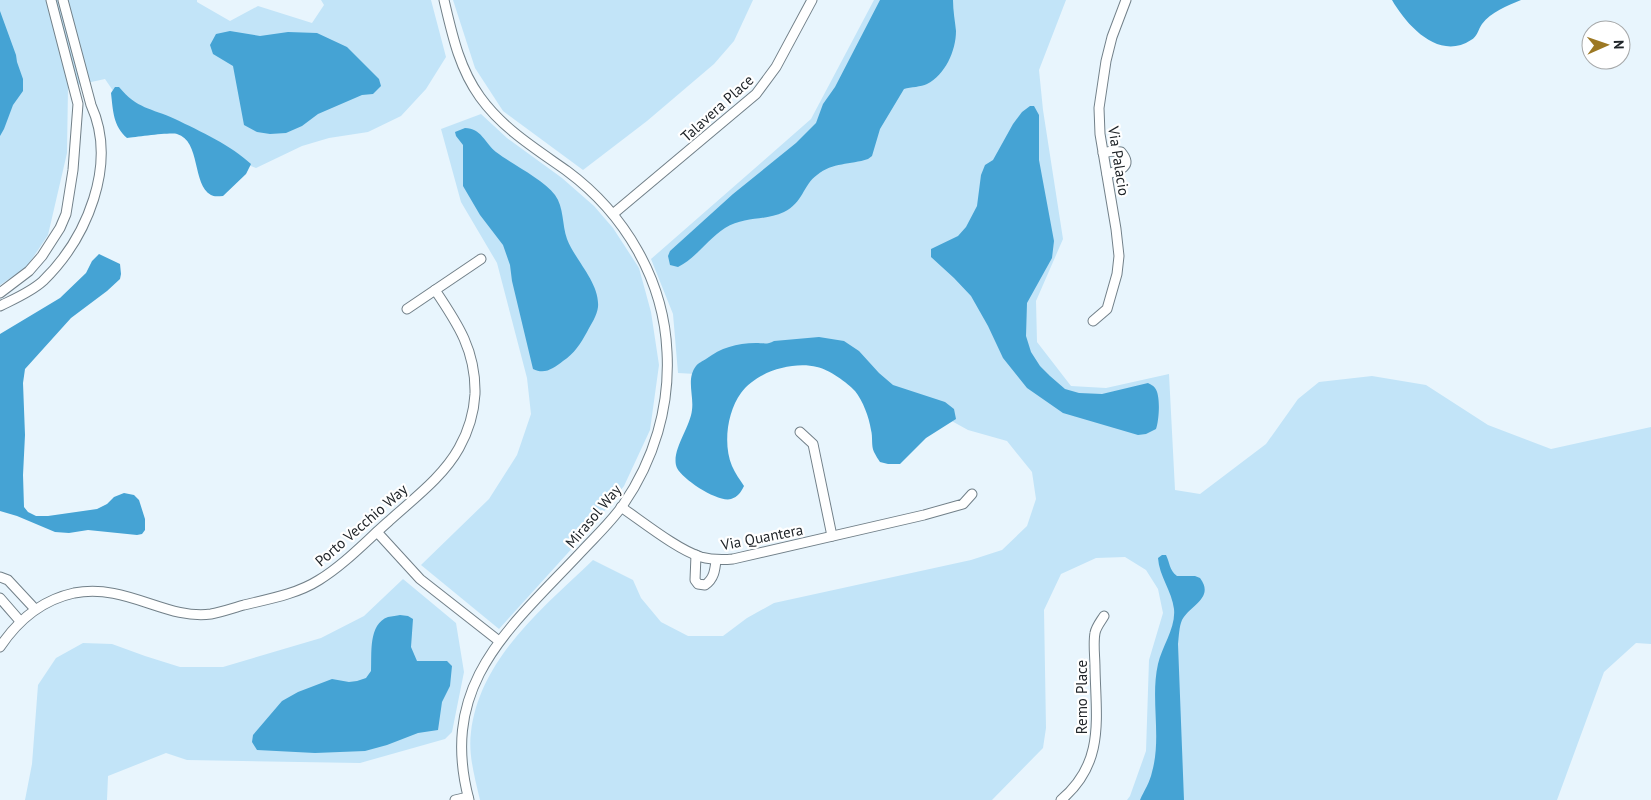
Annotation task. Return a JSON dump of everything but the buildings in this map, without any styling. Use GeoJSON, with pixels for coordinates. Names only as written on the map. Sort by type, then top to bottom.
{"type":"FeatureCollection","features":[{"type":"Feature","properties":{"kind":"street"},"geometry":{"type":"LineString","coordinates":[[0,292],[30,271],[52,243],[66,214],[78,104],[51,0]]}},
{"type":"Feature","properties":{"kind":"street"},"geometry":{"type":"LineString","coordinates":[[0,306],[42,282],[67,253],[78,236],[92,207],[98,180],[101,151],[98,120],[91,105],[63,0]]}},
{"type":"Feature","properties":{"kind":"street","name":"Mirasol Way"},"geometry":{"type":"LineString","coordinates":[[444,0],[457,53],[480,97],[503,123],[584,185],[613,214],[637,248],[652,282],[662,314],[667,351],[666,392],[659,429],[646,464],[621,507],[499,641],[478,676],[467,706],[462,736],[462,767],[468,798]]}},
{"type":"Feature","properties":{"kind":"street","name":"Talavera Place"},"geometry":{"type":"LineString","coordinates":[[613,214],[756,94],[776,67],[812,0]]}},
{"type":"Feature","properties":{"kind":"street","name":"Via Palacio"},"geometry":{"type":"LineString","coordinates":[[1094,322],[1107,309],[1117,274],[1119,256],[1100,134],[1099,108],[1102,83],[1112,37],[1126,0]]}},
{"type":"Feature","properties":{"kind":"street"},"geometry":{"type":"LineString","coordinates":[[1103,153],[1121,152],[1125,159],[1125,167],[1122,170],[1107,174]]}},
{"type":"Feature","properties":{"kind":"street"},"geometry":{"type":"LineString","coordinates":[[407,309],[481,259]]}},
{"type":"Feature","properties":{"kind":"street","name":"Porto Vecchio Way"},"geometry":{"type":"LineString","coordinates":[[0,647],[20,621],[35,609],[55,599],[92,590],[124,594],[185,614],[212,614],[301,589],[319,580],[340,565],[439,476],[450,462],[465,436],[471,416],[475,382],[470,351],[457,323],[435,290]]}},
{"type":"Feature","properties":{"kind":"street"},"geometry":{"type":"LineString","coordinates":[[800,432],[813,444],[832,536]]}},
{"type":"Feature","properties":{"kind":"street","name":"Via Quantera"},"geometry":{"type":"LineString","coordinates":[[621,507],[685,550],[716,560],[733,559],[924,515],[963,504],[972,494]]}},
{"type":"Feature","properties":{"kind":"street"},"geometry":{"type":"LineString","coordinates":[[377,532],[420,579],[499,641]]}},
{"type":"Feature","properties":{"kind":"street"},"geometry":{"type":"LineString","coordinates":[[696,555],[695,580],[698,584],[705,585],[710,582],[715,572],[716,560]]}},
{"type":"Feature","properties":{"kind":"street"},"geometry":{"type":"LineString","coordinates":[[0,577],[8,580],[35,609]]}},
{"type":"Feature","properties":{"kind":"street"},"geometry":{"type":"LineString","coordinates":[[0,598],[20,621]]}},
{"type":"Feature","properties":{"kind":"street","name":"Remo Place"},"geometry":{"type":"LineString","coordinates":[[1061,800],[1071,791],[1084,773],[1093,755],[1096,734],[1095,632],[1104,616]]}},
{"type":"Feature","properties":{"kind":"street"},"geometry":{"type":"LineString","coordinates":[[456,800],[468,798]]}},
{"type":"Feature","properties":{"kind":"shaded area"},"geometry":{"type":"Polygon","coordinates":[[[0,0],[197,0],[197,2],[230,21],[258,6],[312,23],[324,5],[321,0],[431,0],[446,57],[426,89],[401,116],[368,132],[329,138],[302,146],[256,168],[230,158],[120,101],[105,79],[68,87],[67,153],[48,235],[26,268],[0,285],[0,0]]]}},
{"type":"Feature","properties":{"kind":"shaded area"},"geometry":{"type":"Polygon","coordinates":[[[453,0],[753,0],[734,41],[714,64],[647,121],[583,170],[503,111],[475,68],[453,0]]]}},
{"type":"Feature","properties":{"kind":"shaded area"},"geometry":{"type":"Polygon","coordinates":[[[874,0],[1066,0],[1039,70],[1043,110],[1063,239],[1036,301],[1037,342],[1071,386],[1106,388],[1169,374],[1175,490],[1200,494],[1266,444],[1298,399],[1319,382],[1372,376],[1426,385],[1488,425],[1551,449],[1651,427],[1651,644],[1636,643],[1604,672],[1557,800],[1127,800],[1146,751],[1149,660],[1163,613],[1158,589],[1146,570],[1125,557],[1096,558],[1061,574],[1044,610],[1046,728],[1043,748],[992,800],[480,800],[472,766],[470,741],[477,705],[487,681],[500,658],[517,636],[593,560],[633,580],[641,598],[661,622],[688,636],[723,636],[747,618],[774,603],[971,560],[1002,550],[1027,526],[1036,499],[1032,472],[1007,441],[968,430],[850,365],[780,356],[713,375],[678,373],[673,314],[651,259],[811,119],[874,0]]]}},
{"type":"Feature","properties":{"kind":"shaded area"},"geometry":{"type":"Polygon","coordinates":[[[481,114],[507,138],[562,178],[594,206],[613,228],[639,268],[651,312],[659,365],[650,430],[624,486],[595,523],[499,629],[421,565],[489,499],[517,455],[531,414],[527,378],[497,263],[461,202],[441,129],[481,114]]]}},
{"type":"Feature","properties":{"kind":"shaded area"},"geometry":{"type":"Polygon","coordinates":[[[403,579],[456,623],[464,672],[452,732],[445,739],[360,763],[187,760],[166,753],[108,776],[107,800],[25,800],[32,764],[38,685],[56,658],[83,643],[112,644],[180,667],[223,667],[321,638],[364,616],[403,579]]]}},
{"type":"Feature","properties":{"kind":"water"},"geometry":{"type":"Polygon","coordinates":[[[880,0],[953,0],[955,39],[952,54],[944,69],[927,84],[904,89],[880,129],[872,156],[868,159],[835,166],[823,171],[812,179],[795,204],[784,212],[770,217],[732,224],[719,232],[696,254],[678,267],[670,265],[668,256],[670,251],[733,194],[796,143],[816,123],[823,104],[835,87],[880,0]]]}},
{"type":"Feature","properties":{"kind":"water"},"geometry":{"type":"Polygon","coordinates":[[[1392,0],[1521,0],[1490,16],[1482,24],[1473,39],[1459,45],[1447,46],[1425,38],[1415,30],[1392,0]]]}},
{"type":"Feature","properties":{"kind":"water"},"geometry":{"type":"Polygon","coordinates":[[[0,11],[23,79],[23,91],[13,105],[0,136],[0,11]]]}},
{"type":"Feature","properties":{"kind":"water"},"geometry":{"type":"Polygon","coordinates":[[[230,31],[260,36],[288,32],[317,33],[347,47],[379,79],[381,86],[373,94],[362,95],[318,114],[302,126],[286,133],[270,134],[257,132],[244,125],[233,66],[213,54],[210,45],[216,34],[230,31]]]}},
{"type":"Feature","properties":{"kind":"water"},"geometry":{"type":"Polygon","coordinates":[[[115,87],[119,87],[138,104],[175,119],[235,151],[251,164],[246,174],[223,196],[211,195],[205,190],[201,182],[190,145],[185,138],[177,134],[161,134],[127,138],[122,133],[116,123],[113,112],[111,93],[115,87]]]}},
{"type":"Feature","properties":{"kind":"water"},"geometry":{"type":"Polygon","coordinates":[[[1030,106],[1034,106],[1039,115],[1039,160],[1054,241],[1052,258],[1027,303],[1026,336],[1031,352],[1040,366],[1065,389],[1079,393],[1102,394],[1148,383],[1153,386],[1158,396],[1158,420],[1156,429],[1146,434],[1138,435],[1063,413],[1027,388],[1003,358],[971,296],[931,257],[931,249],[958,236],[966,227],[977,206],[981,175],[985,165],[993,160],[1013,124],[1022,112],[1030,106]]]}},
{"type":"Feature","properties":{"kind":"water"},"geometry":{"type":"Polygon","coordinates":[[[465,128],[475,130],[496,152],[536,178],[555,195],[560,205],[567,239],[595,289],[598,307],[594,320],[585,336],[571,355],[549,370],[537,371],[533,369],[512,281],[510,265],[503,245],[480,215],[463,186],[463,145],[455,132],[465,128]]]}},
{"type":"Feature","properties":{"kind":"water"},"geometry":{"type":"Polygon","coordinates":[[[99,254],[120,264],[120,279],[71,318],[25,369],[23,383],[25,435],[24,507],[28,512],[36,516],[48,516],[97,509],[107,504],[114,497],[124,493],[134,495],[139,500],[145,519],[145,530],[142,534],[137,535],[88,530],[69,533],[55,532],[0,511],[0,334],[60,298],[86,273],[92,261],[99,254]]]}},
{"type":"Feature","properties":{"kind":"water"},"geometry":{"type":"Polygon","coordinates":[[[819,337],[844,341],[859,351],[893,385],[945,402],[954,409],[956,419],[926,438],[900,464],[880,462],[873,450],[872,433],[865,409],[852,388],[822,368],[807,366],[786,367],[756,379],[741,393],[732,409],[727,439],[729,458],[744,486],[739,494],[731,499],[718,498],[686,478],[677,468],[676,455],[692,410],[691,376],[697,365],[717,352],[735,345],[819,337]]]}},
{"type":"Feature","properties":{"kind":"water"},"geometry":{"type":"Polygon","coordinates":[[[1166,555],[1174,574],[1177,576],[1195,576],[1200,578],[1205,591],[1200,601],[1182,620],[1178,644],[1184,800],[1140,800],[1150,779],[1155,759],[1156,677],[1162,650],[1171,630],[1174,616],[1173,602],[1159,565],[1158,558],[1166,555]]]}},
{"type":"Feature","properties":{"kind":"water"},"geometry":{"type":"Polygon","coordinates":[[[400,615],[413,619],[411,647],[417,661],[447,661],[452,666],[450,686],[442,702],[438,730],[418,733],[365,751],[315,753],[257,750],[252,742],[253,735],[282,701],[298,692],[332,679],[349,682],[366,678],[371,671],[372,640],[377,626],[388,617],[400,615]]]}}]}
